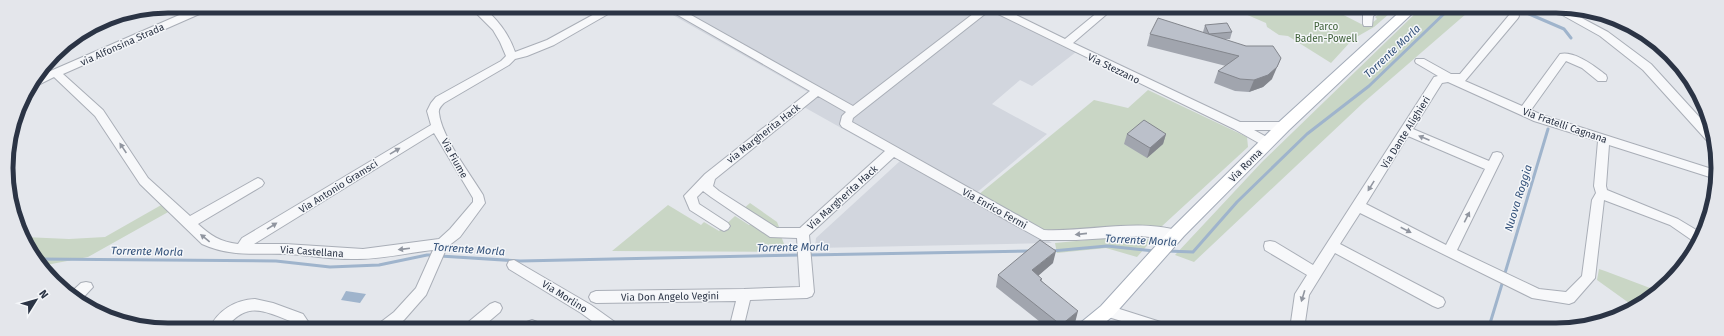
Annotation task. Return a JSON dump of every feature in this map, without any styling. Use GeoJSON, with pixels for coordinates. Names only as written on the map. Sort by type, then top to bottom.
{"type":"FeatureCollection","features":[{"type":"Feature","properties":{"kind":"main road","name":"Via Roma"},"geometry":{"type":"LineString","coordinates":[[1092,323],[1107,311],[1171,240],[1284,126],[1406,13]]}},
{"type":"Feature","properties":{"kind":"street","name":"via Alfonsina Strada"},"geometry":{"type":"LineString","coordinates":[[42,79],[193,13]]}},
{"type":"Feature","properties":{"kind":"street"},"geometry":{"type":"LineString","coordinates":[[482,13],[491,21],[508,46],[511,56],[524,54],[544,46],[604,13]]}},
{"type":"Feature","properties":{"kind":"street"},"geometry":{"type":"LineString","coordinates":[[680,13],[854,111],[980,13]]}},
{"type":"Feature","properties":{"kind":"street","name":"Via Stezzano"},"geometry":{"type":"LineString","coordinates":[[1004,13],[1238,126],[1268,143]]}},
{"type":"Feature","properties":{"kind":"street"},"geometry":{"type":"LineString","coordinates":[[1066,44],[1103,13]]}},
{"type":"Feature","properties":{"kind":"street"},"geometry":{"type":"LineString","coordinates":[[1564,13],[1604,34],[1647,67],[1707,133]]}},
{"type":"Feature","properties":{"kind":"street","name":"Via Dante Alighieri"},"geometry":{"type":"LineString","coordinates":[[1300,323],[1302,294],[1438,80],[1463,78],[1514,16]]}},
{"type":"Feature","properties":{"kind":"street","name":"Via Fiume"},"geometry":{"type":"LineString","coordinates":[[390,323],[399,316],[421,291],[441,246],[455,233],[479,204],[479,198],[457,163],[437,126],[433,114],[434,108],[440,100],[505,63],[511,56]]}},
{"type":"Feature","properties":{"kind":"street"},"geometry":{"type":"LineString","coordinates":[[1524,112],[1564,56],[1586,65],[1602,78]]}},
{"type":"Feature","properties":{"kind":"street","name":"Via Fratelli Cagnana"},"geometry":{"type":"LineString","coordinates":[[1420,61],[1449,78],[1538,118],[1711,173]]}},
{"type":"Feature","properties":{"kind":"street","name":"Via Castellana"},"geometry":{"type":"LineString","coordinates":[[56,72],[99,113],[144,181],[188,223],[215,245],[231,249],[285,249],[350,254],[441,246]]}},
{"type":"Feature","properties":{"kind":"street","name":"via Margherita Hack"},"geometry":{"type":"LineString","coordinates":[[724,226],[694,207],[690,196],[709,177],[818,90]]}},
{"type":"Feature","properties":{"kind":"street","name":"Via Enrico Fermi"},"geometry":{"type":"LineString","coordinates":[[854,111],[848,116],[846,124],[1042,235],[1059,236],[1140,230],[1171,240]]}},
{"type":"Feature","properties":{"kind":"street","name":"Via Antonio Gramsci"},"geometry":{"type":"LineString","coordinates":[[241,249],[247,242],[437,126]]}},
{"type":"Feature","properties":{"kind":"street","name":"Via Stezzano"},"geometry":{"type":"LineString","coordinates":[[1238,126],[1284,126]]}},
{"type":"Feature","properties":{"kind":"street"},"geometry":{"type":"LineString","coordinates":[[1406,130],[1492,167]]}},
{"type":"Feature","properties":{"kind":"street"},"geometry":{"type":"LineString","coordinates":[[1358,206],[1449,252],[1538,294],[1569,298],[1588,278],[1598,200],[1602,193],[1600,186],[1604,139]]}},
{"type":"Feature","properties":{"kind":"street","name":"Via Margherita Hack"},"geometry":{"type":"LineString","coordinates":[[803,255],[803,233],[893,151]]}},
{"type":"Feature","properties":{"kind":"street"},"geometry":{"type":"LineString","coordinates":[[1449,252],[1497,156]]}},
{"type":"Feature","properties":{"kind":"street","name":"via Margherita Hack"},"geometry":{"type":"LineString","coordinates":[[709,177],[707,187],[715,194],[775,233],[803,233]]}},
{"type":"Feature","properties":{"kind":"street"},"geometry":{"type":"LineString","coordinates":[[188,223],[258,183]]}},
{"type":"Feature","properties":{"kind":"street"},"geometry":{"type":"LineString","coordinates":[[1602,193],[1674,222],[1696,236]]}},
{"type":"Feature","properties":{"kind":"street"},"geometry":{"type":"LineString","coordinates":[[1270,246],[1315,273]]}},
{"type":"Feature","properties":{"kind":"street"},"geometry":{"type":"LineString","coordinates":[[1332,246],[1438,302]]}},
{"type":"Feature","properties":{"kind":"street","name":"Via Don Angelo Vegini"},"geometry":{"type":"LineString","coordinates":[[596,297],[744,295],[807,292],[803,255]]}},
{"type":"Feature","properties":{"kind":"street","name":"Via Morlino"},"geometry":{"type":"LineString","coordinates":[[514,265],[586,309],[606,323]]}},
{"type":"Feature","properties":{"kind":"street"},"geometry":{"type":"LineString","coordinates":[[78,294],[86,287]]}},
{"type":"Feature","properties":{"kind":"street"},"geometry":{"type":"LineString","coordinates":[[737,323],[744,295]]}},
{"type":"Feature","properties":{"kind":"street"},"geometry":{"type":"LineString","coordinates":[[222,323],[232,312],[244,306],[258,304],[298,318],[302,323]]}},
{"type":"Feature","properties":{"kind":"street"},"geometry":{"type":"LineString","coordinates":[[478,323],[495,308]]}},
{"type":"Feature","properties":{"kind":"street"},"geometry":{"type":"LineString","coordinates":[[1107,311],[1146,323]]}},
{"type":"Feature","properties":{"kind":"shaded area"},"geometry":{"type":"Polygon","coordinates":[[[669,13],[1009,13],[1080,49],[1032,86],[1020,80],[992,104],[1047,134],[975,194],[1052,243],[815,248],[816,238],[900,161],[795,102],[808,92],[669,13]]]}},
{"type":"Feature","properties":{"kind":"green space","name":"Parco Baden-Powell"},"geometry":{"type":"Polygon","coordinates":[[[1243,13],[1340,13],[1367,27],[1377,19],[1375,17],[1381,13],[1390,13],[1374,27],[1353,39],[1331,63],[1288,36],[1279,35],[1267,27],[1266,23],[1243,13]]]}},
{"type":"Feature","properties":{"kind":"green space"},"geometry":{"type":"Polygon","coordinates":[[[1416,13],[1467,13],[1363,103],[1194,262],[1175,255],[1262,162],[1416,13]]]}},
{"type":"Feature","properties":{"kind":"green space"},"geometry":{"type":"Polygon","coordinates":[[[1148,90],[1247,137],[1248,147],[1161,227],[1045,232],[978,195],[1094,100],[1128,108],[1148,90]]]}},
{"type":"Feature","properties":{"kind":"green space"},"geometry":{"type":"Polygon","coordinates":[[[750,203],[777,222],[781,232],[742,210],[750,203]]]}},
{"type":"Feature","properties":{"kind":"green space"},"geometry":{"type":"Polygon","coordinates":[[[163,204],[170,211],[88,257],[47,265],[29,237],[69,239],[105,237],[163,204]]]}},
{"type":"Feature","properties":{"kind":"green space"},"geometry":{"type":"Polygon","coordinates":[[[668,205],[701,225],[704,222],[719,231],[735,216],[749,225],[753,222],[781,236],[784,244],[793,244],[796,252],[612,251],[668,205]]]}},
{"type":"Feature","properties":{"kind":"green space"},"geometry":{"type":"Polygon","coordinates":[[[1100,236],[1130,236],[1152,240],[1137,257],[1106,248],[1057,253],[1055,243],[1087,240],[1100,236]]]}},
{"type":"Feature","properties":{"kind":"green space"},"geometry":{"type":"Polygon","coordinates":[[[1599,269],[1653,289],[1630,304],[1597,280],[1599,269]]]}},
{"type":"Feature","properties":{"kind":"water"},"geometry":{"type":"Polygon","coordinates":[[[346,291],[366,294],[360,303],[341,300],[346,291]]]}},
{"type":"Feature","properties":{"kind":"building"},"geometry":{"type":"Polygon","coordinates":[[[1158,18],[1246,46],[1273,46],[1281,58],[1277,67],[1268,75],[1254,80],[1240,79],[1218,71],[1239,56],[1150,34],[1158,18]]]}},
{"type":"Feature","properties":{"kind":"building"},"geometry":{"type":"Polygon","coordinates":[[[1227,23],[1232,32],[1209,34],[1205,25],[1227,23]]]}},
{"type":"Feature","properties":{"kind":"building"},"geometry":{"type":"Polygon","coordinates":[[[1144,120],[1166,134],[1150,148],[1127,134],[1144,120]]]}},
{"type":"Feature","properties":{"kind":"building"},"geometry":{"type":"Polygon","coordinates":[[[1040,240],[1056,251],[1032,270],[1042,279],[1040,280],[1078,311],[1063,323],[1058,323],[998,275],[1040,240]]]}},
{"type":"Feature","properties":{"kind":"waterway","name":"Torrente Morla"},"geometry":{"type":"LineString","coordinates":[[1168,251],[1193,252],[1237,202],[1307,134],[1369,86],[1445,13]]}},
{"type":"Feature","properties":{"kind":"waterway","name":"Nuova Roggia"},"geometry":{"type":"LineString","coordinates":[[1527,13],[1564,29],[1571,38]]}},
{"type":"Feature","properties":{"kind":"waterway","name":"Nuova Roggia"},"geometry":{"type":"LineString","coordinates":[[1505,273],[1548,129]]}},
{"type":"Feature","properties":{"kind":"waterway","name":"Torrente Morla"},"geometry":{"type":"LineString","coordinates":[[1052,251],[1107,246],[1154,251]]}},
{"type":"Feature","properties":{"kind":"waterway","name":"Torrente Morla"},"geometry":{"type":"LineString","coordinates":[[808,255],[1031,251]]}},
{"type":"Feature","properties":{"kind":"waterway","name":"Torrente Morla"},"geometry":{"type":"LineString","coordinates":[[43,259],[276,261],[330,267],[379,265],[427,255],[435,255]]}},
{"type":"Feature","properties":{"kind":"waterway","name":"Torrente Morla"},"geometry":{"type":"LineString","coordinates":[[440,256],[520,261],[801,255]]}},
{"type":"Feature","properties":{"kind":"waterway"},"geometry":{"type":"LineString","coordinates":[[1490,323],[1502,284]]}}]}
